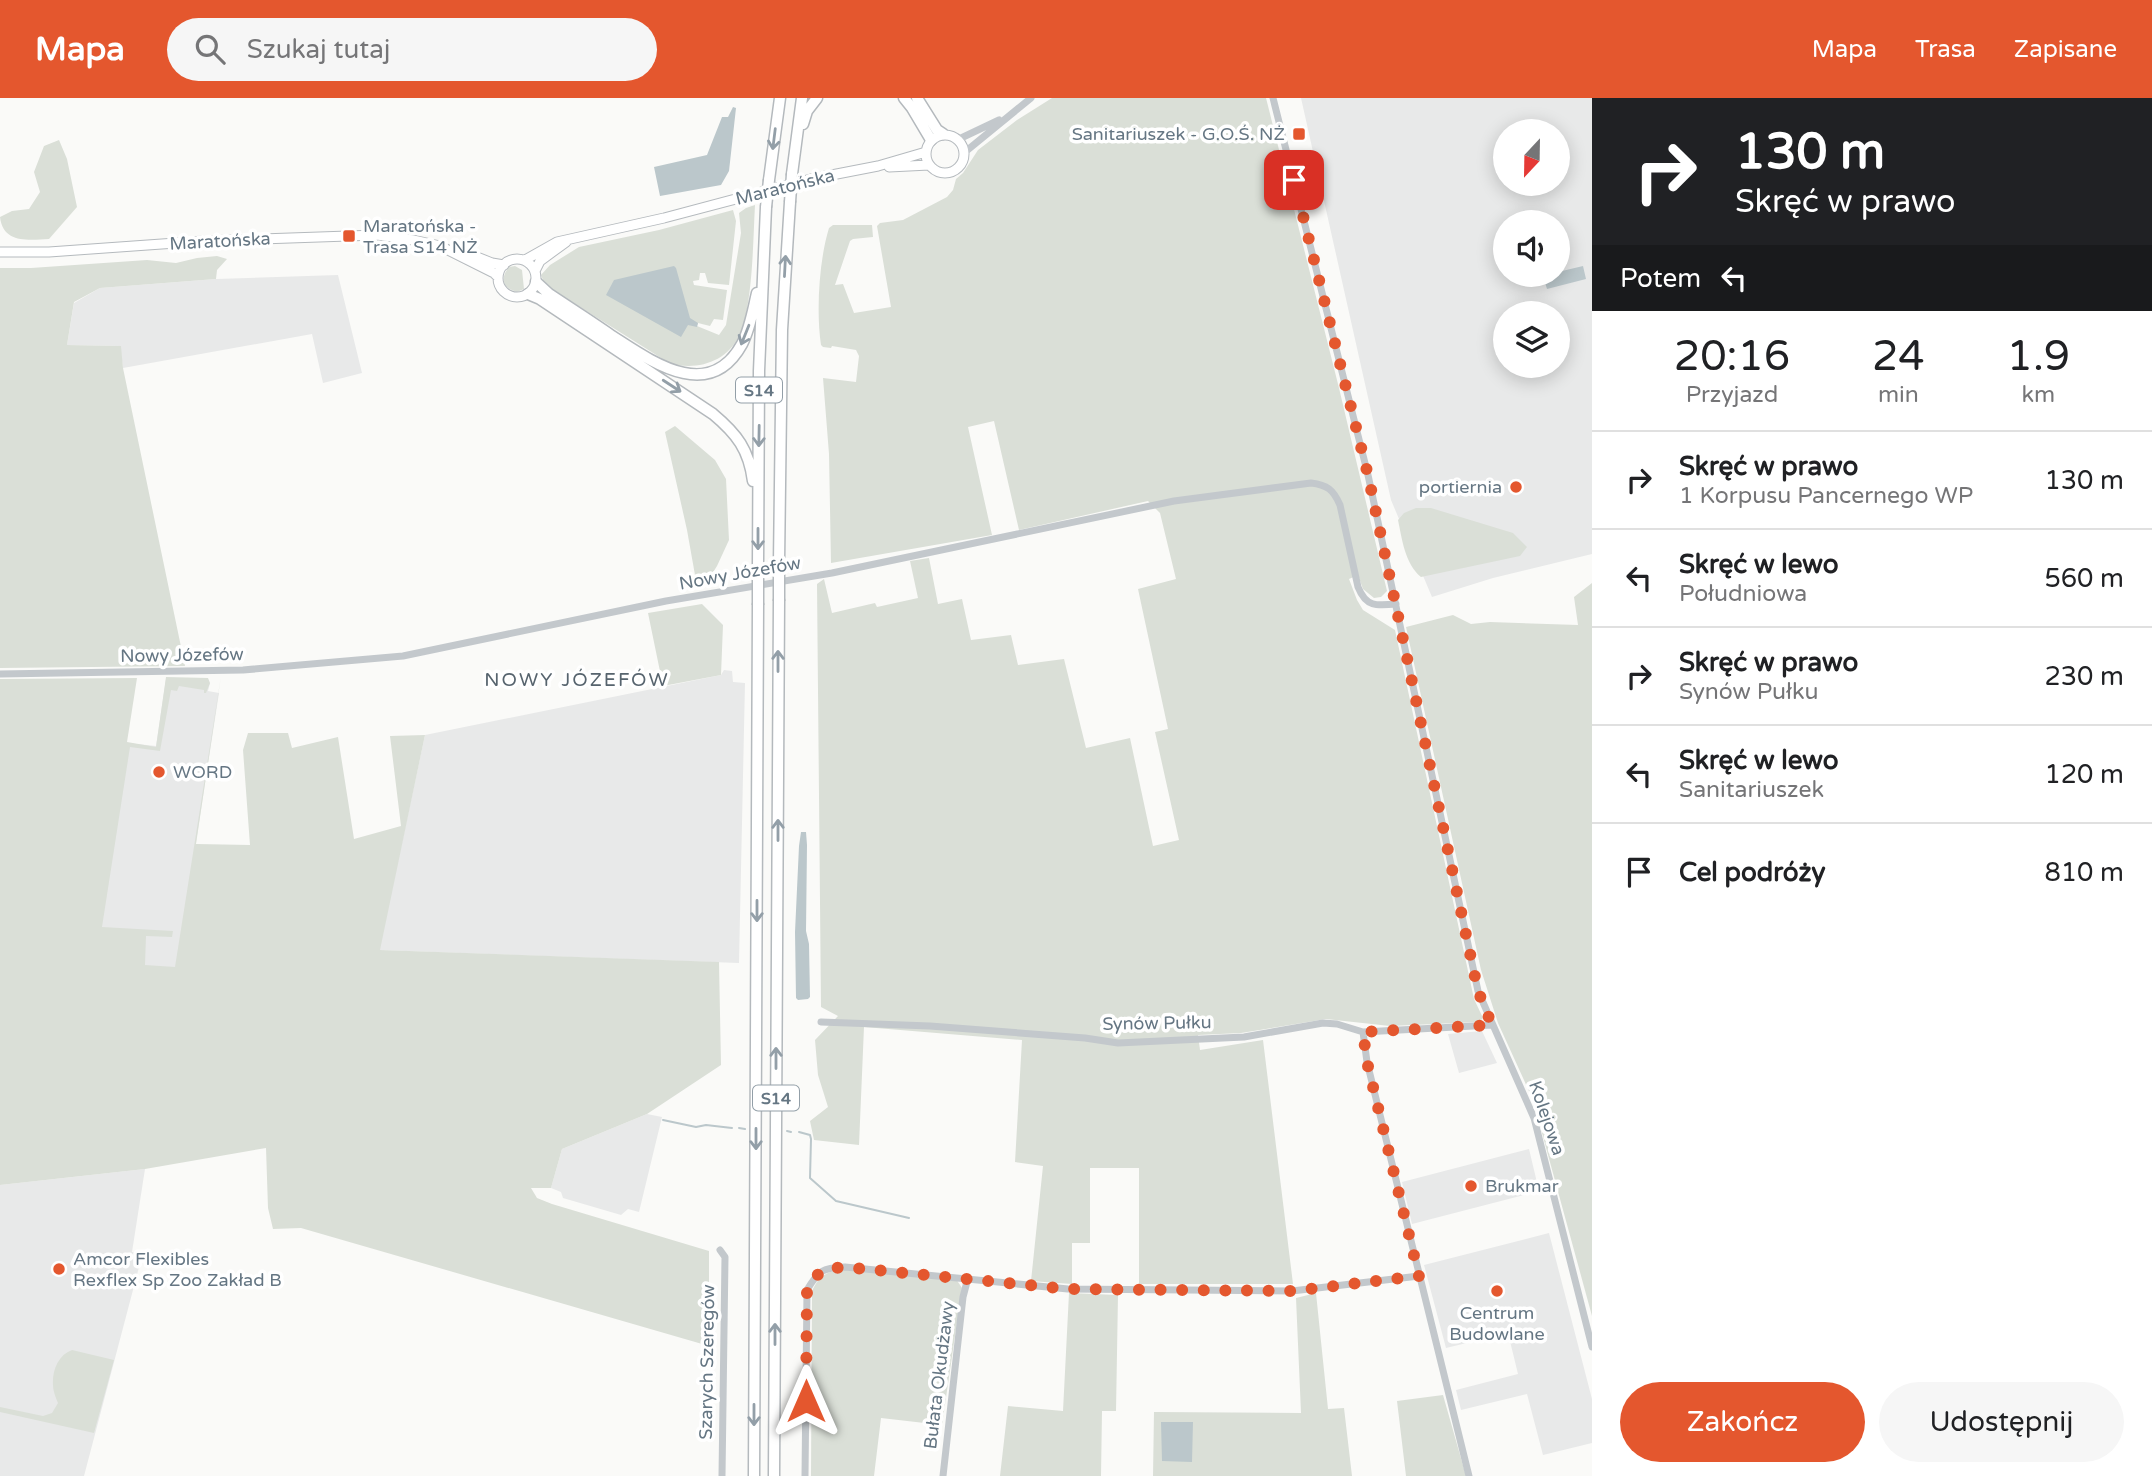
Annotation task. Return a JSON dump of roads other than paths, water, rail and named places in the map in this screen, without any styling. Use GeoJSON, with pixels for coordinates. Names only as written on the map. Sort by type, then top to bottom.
{"type":"FeatureCollection","features":[{"type":"Feature","properties":{"kind":"highway","name":"S14"},"geometry":{"type":"LineString","coordinates":[[754,1476],[758,511],[762,270],[766,207],[780,98]]}},
{"type":"Feature","properties":{"kind":"highway","name":"S14"},"geometry":{"type":"LineString","coordinates":[[774,1476],[781,341],[789,202],[802,98]]}},
{"type":"Feature","properties":{"kind":"highway"},"geometry":{"type":"LineString","coordinates":[[796,139],[807,111],[817,98]]}},
{"type":"Feature","properties":{"kind":"highway"},"geometry":{"type":"LineString","coordinates":[[904,98],[931,140]]}},
{"type":"Feature","properties":{"kind":"highway"},"geometry":{"type":"LineString","coordinates":[[917,98],[937,130],[943,134]]}},
{"type":"Feature","properties":{"kind":"highway"},"geometry":{"type":"LineString","coordinates":[[536,276],[549,294],[648,359],[680,374],[692,375],[713,371],[725,365],[741,345],[747,332],[762,270]]}},
{"type":"Feature","properties":{"kind":"highway"},"geometry":{"type":"LineString","coordinates":[[528,295],[540,299],[713,414],[729,428],[748,454],[758,511]]}},
{"type":"Feature","properties":{"kind":"main road"},"geometry":{"type":"LineString","coordinates":[[943,134],[958,139],[965,152],[963,161],[954,171],[943,173],[929,165],[926,152],[931,140],[943,134]]}},
{"type":"Feature","properties":{"kind":"main road","name":"Maratońska"},"geometry":{"type":"LineString","coordinates":[[525,260],[552,244],[570,239],[664,218],[811,178],[878,166],[926,152]]}},
{"type":"Feature","properties":{"kind":"main road","name":"Maratońska"},"geometry":{"type":"LineString","coordinates":[[878,166],[929,165]]}},
{"type":"Feature","properties":{"kind":"main road","name":"Maratońska"},"geometry":{"type":"LineString","coordinates":[[0,252],[349,236],[401,238],[451,248],[504,265]]}},
{"type":"Feature","properties":{"kind":"main road","name":"Maratońska"},"geometry":{"type":"LineString","coordinates":[[536,276],[540,261],[570,239]]}},
{"type":"Feature","properties":{"kind":"main road","name":"Maratońska"},"geometry":{"type":"LineString","coordinates":[[440,246],[498,277]]}},
{"type":"Feature","properties":{"kind":"main road"},"geometry":{"type":"LineString","coordinates":[[513,260],[525,260],[536,276],[528,295],[516,298],[501,288],[498,277],[504,265],[513,260]]}},
{"type":"Feature","properties":{"kind":"street"},"geometry":{"type":"LineString","coordinates":[[965,152],[1031,98]]}},
{"type":"Feature","properties":{"kind":"street","name":"Kolejowa"},"geometry":{"type":"LineString","coordinates":[[1273,98],[1368,475],[1478,991],[1528,1101],[1536,1125],[1592,1347]]}},
{"type":"Feature","properties":{"kind":"street"},"geometry":{"type":"LineString","coordinates":[[958,139],[1012,113]]}},
{"type":"Feature","properties":{"kind":"street","name":"Nowy Józefów"},"geometry":{"type":"LineString","coordinates":[[0,674],[230,670],[403,656],[666,601],[832,573],[1174,501],[1311,482],[1326,485],[1335,493],[1362,597],[1370,604],[1396,604]]}},
{"type":"Feature","properties":{"kind":"street","name":"Synów Pułku"},"geometry":{"type":"LineString","coordinates":[[821,1022],[930,1026],[1118,1043],[1244,1037],[1323,1023],[1363,1032],[1492,1025]]}},
{"type":"Feature","properties":{"kind":"street"},"geometry":{"type":"LineString","coordinates":[[1363,1032],[1367,1062],[1469,1476]]}},
{"type":"Feature","properties":{"kind":"street","name":"Szarych Szeregów"},"geometry":{"type":"LineString","coordinates":[[720,1250],[725,1256],[722,1476]]}},
{"type":"Feature","properties":{"kind":"street"},"geometry":{"type":"LineString","coordinates":[[805,1476],[807,1290],[824,1268],[845,1267],[1068,1289],[1292,1291],[1419,1276]]}},
{"type":"Feature","properties":{"kind":"street","name":"Bułata Okudżawy"},"geometry":{"type":"LineString","coordinates":[[943,1476],[963,1297],[968,1278]]}},
{"type":"Feature","properties":{"kind":"waterway"},"geometry":{"type":"LineString","coordinates":[[663,1120],[696,1127],[706,1125],[732,1128]]}},
{"type":"Feature","properties":{"kind":"waterway"},"geometry":{"type":"LineString","coordinates":[[739,1128],[745,1129]]}},
{"type":"Feature","properties":{"kind":"waterway"},"geometry":{"type":"LineString","coordinates":[[787,1131],[791,1132]]}},
{"type":"Feature","properties":{"kind":"waterway"},"geometry":{"type":"LineString","coordinates":[[799,1132],[810,1135],[811,1139],[810,1178],[836,1201],[909,1218]]}},
{"type":"Feature","properties":{"kind":"place","name":"Sanitariuszek - G.O.Ś. NŻ"},"geometry":{"type":"Point","coordinates":[1299,134]}},
{"type":"Feature","properties":{"kind":"place","name":"Maratońska - Trasa S14 NŻ"},"geometry":{"type":"Point","coordinates":[349,236]}},
{"type":"Feature","properties":{"kind":"place","name":"portiernia"},"geometry":{"type":"Point","coordinates":[1516,487]}},
{"type":"Feature","properties":{"kind":"place","name":"WORD"},"geometry":{"type":"Point","coordinates":[159,772]}},
{"type":"Feature","properties":{"kind":"place","name":"Brukmar"},"geometry":{"type":"Point","coordinates":[1471,1186]}},
{"type":"Feature","properties":{"kind":"place","name":"Amcor Flexibles Rexflex Sp Zoo Zakład B"},"geometry":{"type":"Point","coordinates":[59,1269]}},
{"type":"Feature","properties":{"kind":"place","name":"Centrum Budowlane"},"geometry":{"type":"Point","coordinates":[1497,1291]}},
{"type":"Feature","properties":{"kind":"district","name":"NOWY JÓZEFÓW"},"geometry":{"type":"Point","coordinates":[577,679]}}]}
